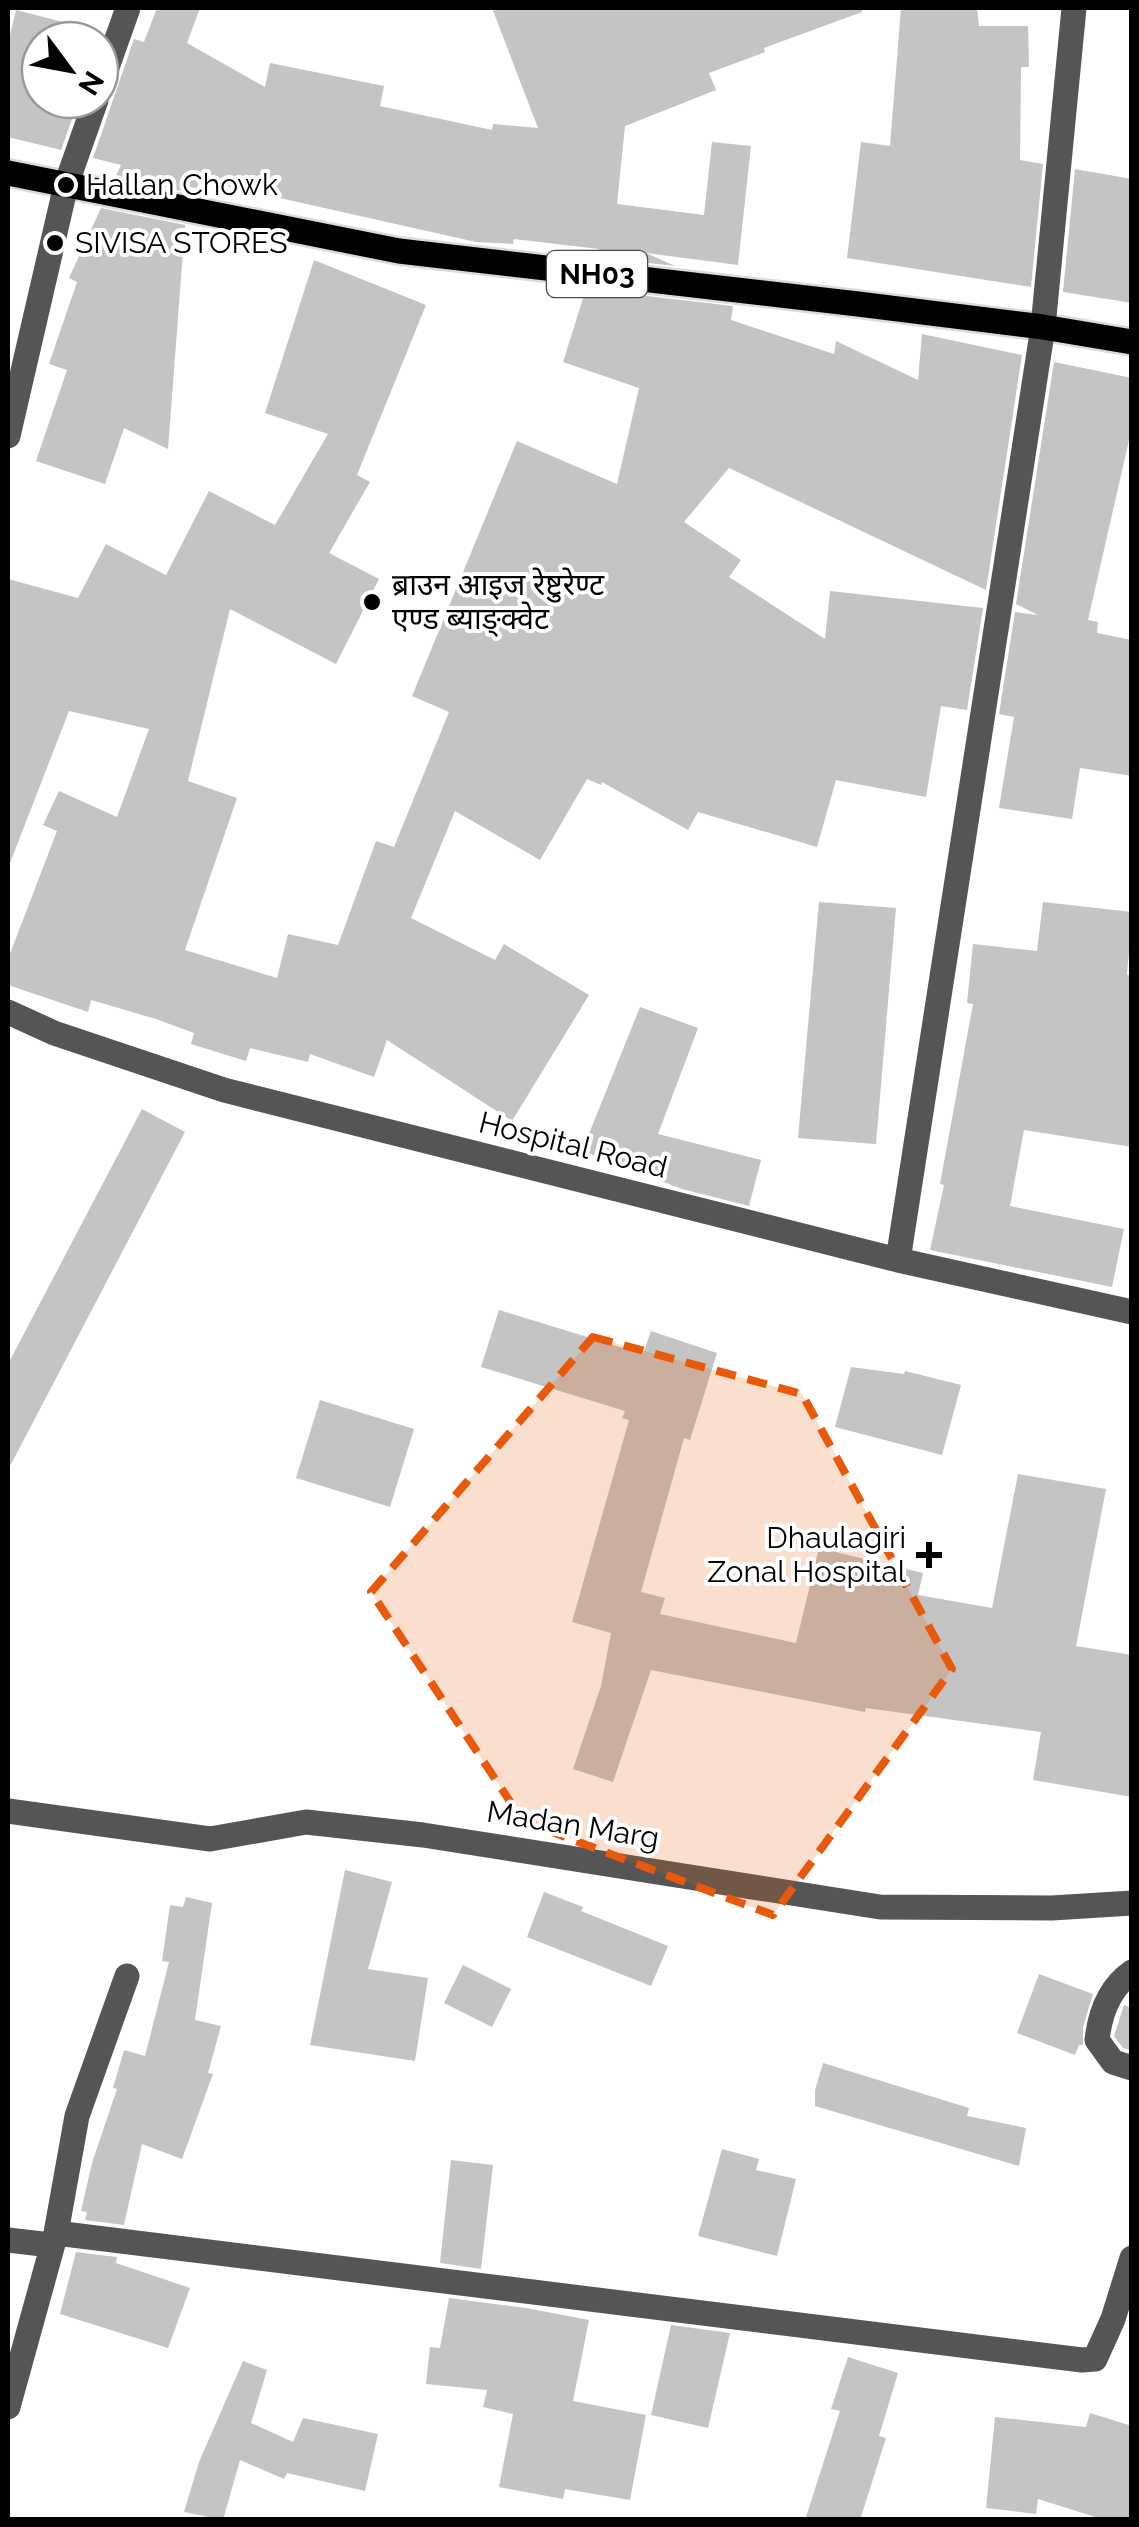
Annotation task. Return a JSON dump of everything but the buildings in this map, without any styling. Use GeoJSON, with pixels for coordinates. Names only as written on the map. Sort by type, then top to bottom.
{"type":"FeatureCollection","features":[{"type":"Feature","properties":{"kind":"main road","name":"NH03"},"geometry":{"type":"LineString","coordinates":[[8,173],[399,252],[1132,342]]}},
{"type":"Feature","properties":{"kind":"street"},"geometry":{"type":"LineString","coordinates":[[898,1260],[1042,328],[1074,8]]}},
{"type":"Feature","properties":{"kind":"street"},"geometry":{"type":"LineString","coordinates":[[8,436],[66,186],[89,120]]}},
{"type":"Feature","properties":{"kind":"street","name":"Hospital Road"},"geometry":{"type":"LineString","coordinates":[[8,1012],[54,1034],[224,1090],[898,1260],[1132,1312]]}},
{"type":"Feature","properties":{"kind":"street","name":"Madan Marg"},"geometry":{"type":"LineString","coordinates":[[8,1811],[210,1840],[306,1822],[424,1835],[880,1907],[1052,1908],[1132,1903]]}},
{"type":"Feature","properties":{"kind":"street"},"geometry":{"type":"LineString","coordinates":[[1132,1972],[1112,1991],[1103,2008],[1097,2040],[1112,2062],[1132,2068]]}},
{"type":"Feature","properties":{"kind":"street"},"geometry":{"type":"LineString","coordinates":[[8,2407],[54,2239],[77,2116],[127,1976]]}},
{"type":"Feature","properties":{"kind":"street"},"geometry":{"type":"LineString","coordinates":[[8,2240],[54,2239],[1082,2360],[1095,2359],[1113,2319],[1132,2258]]}},
{"type":"Feature","properties":{"kind":"highlighted area"},"geometry":{"type":"Polygon","coordinates":[[[593,1337],[802,1394],[952,1669],[773,1915],[523,1821],[371,1592],[593,1337]]]}},
{"type":"Feature","properties":{"kind":"place","name":"Hallan Chowk"},"geometry":{"type":"Point","coordinates":[66,185]}},
{"type":"Feature","properties":{"kind":"place","name":"SIVISA STORES"},"geometry":{"type":"Point","coordinates":[55,243]}},
{"type":"Feature","properties":{"kind":"place","name":"ब्राउन आइज रेष्टुरेण्ट एण्ड ब्याङ्क्वेट"},"geometry":{"type":"Point","coordinates":[372,602]}},
{"type":"Feature","properties":{"kind":"place","name":"Dhaulagiri Zonal Hospital"},"geometry":{"type":"Point","coordinates":[929,1555]}}]}
